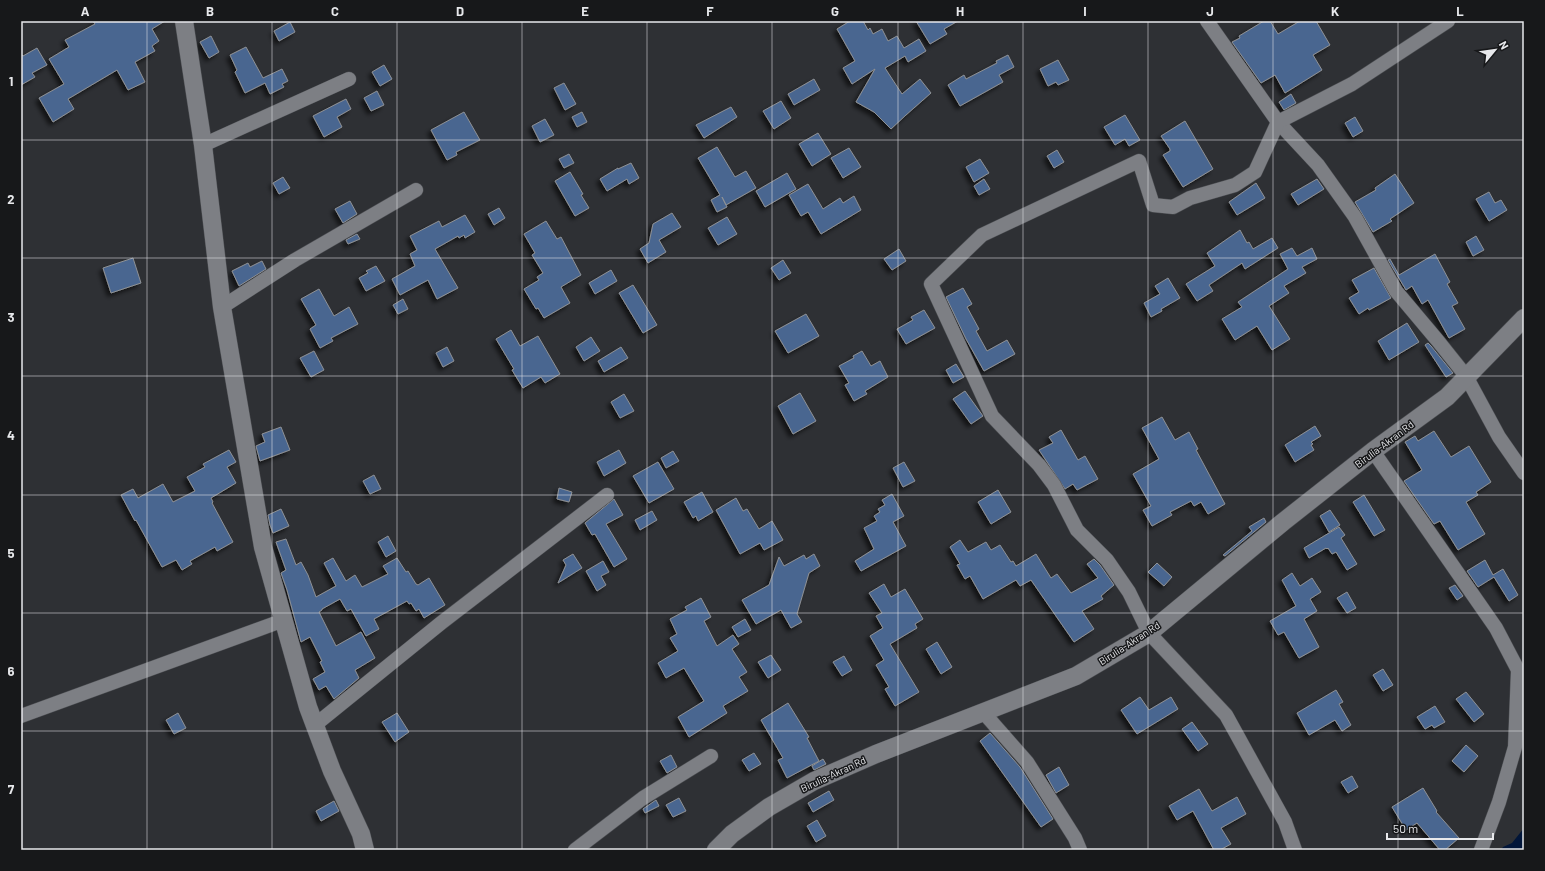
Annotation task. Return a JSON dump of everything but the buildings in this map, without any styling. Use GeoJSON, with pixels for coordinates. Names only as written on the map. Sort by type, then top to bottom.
{"type":"FeatureCollection","features":[{"type":"Feature","properties":{"kind":"street"},"geometry":{"type":"LineString","coordinates":[[184,21],[203,145],[222,307],[263,547],[308,707],[332,771],[361,834],[365,850]]}},
{"type":"Feature","properties":{"kind":"street"},"geometry":{"type":"LineString","coordinates":[[1208,21],[1278,122],[1318,165],[1354,217],[1396,292],[1438,340],[1466,376],[1499,437],[1524,473]]}},
{"type":"Feature","properties":{"kind":"street"},"geometry":{"type":"LineString","coordinates":[[1295,850],[1285,822],[1226,715],[1149,633],[1129,592],[1107,560],[1078,530],[1054,485],[1039,465],[992,416],[931,284],[982,235],[1139,161],[1153,205],[1173,207],[1190,198],[1235,185],[1255,172],[1278,122],[1352,84],[1448,21]]}},
{"type":"Feature","properties":{"kind":"street"},"geometry":{"type":"LineString","coordinates":[[203,145],[349,80]]}},
{"type":"Feature","properties":{"kind":"street"},"geometry":{"type":"LineString","coordinates":[[222,307],[295,260],[416,190]]}},
{"type":"Feature","properties":{"kind":"street","name":"Birulia-Akran Rd"},"geometry":{"type":"LineString","coordinates":[[716,850],[732,834],[769,807],[814,781],[876,754],[1076,676],[1149,633],[1283,522],[1373,451],[1447,397],[1524,318]]}},
{"type":"Feature","properties":{"kind":"street"},"geometry":{"type":"LineString","coordinates":[[1373,451],[1496,628],[1518,670],[1515,747],[1500,802],[1481,850]]}},
{"type":"Feature","properties":{"kind":"street"},"geometry":{"type":"LineString","coordinates":[[315,725],[441,623],[607,495]]}},
{"type":"Feature","properties":{"kind":"street"},"geometry":{"type":"LineString","coordinates":[[21,716],[284,620]]}},
{"type":"Feature","properties":{"kind":"street"},"geometry":{"type":"LineString","coordinates":[[984,712],[1027,762],[1075,838],[1080,850]]}},
{"type":"Feature","properties":{"kind":"street"},"geometry":{"type":"LineString","coordinates":[[575,850],[643,798],[711,756]]}},
{"type":"Feature","properties":{"kind":"water"},"geometry":{"type":"Polygon","coordinates":[[[1524,828],[1524,850],[1501,850],[1503,847],[1512,843],[1524,828]]]}}]}
